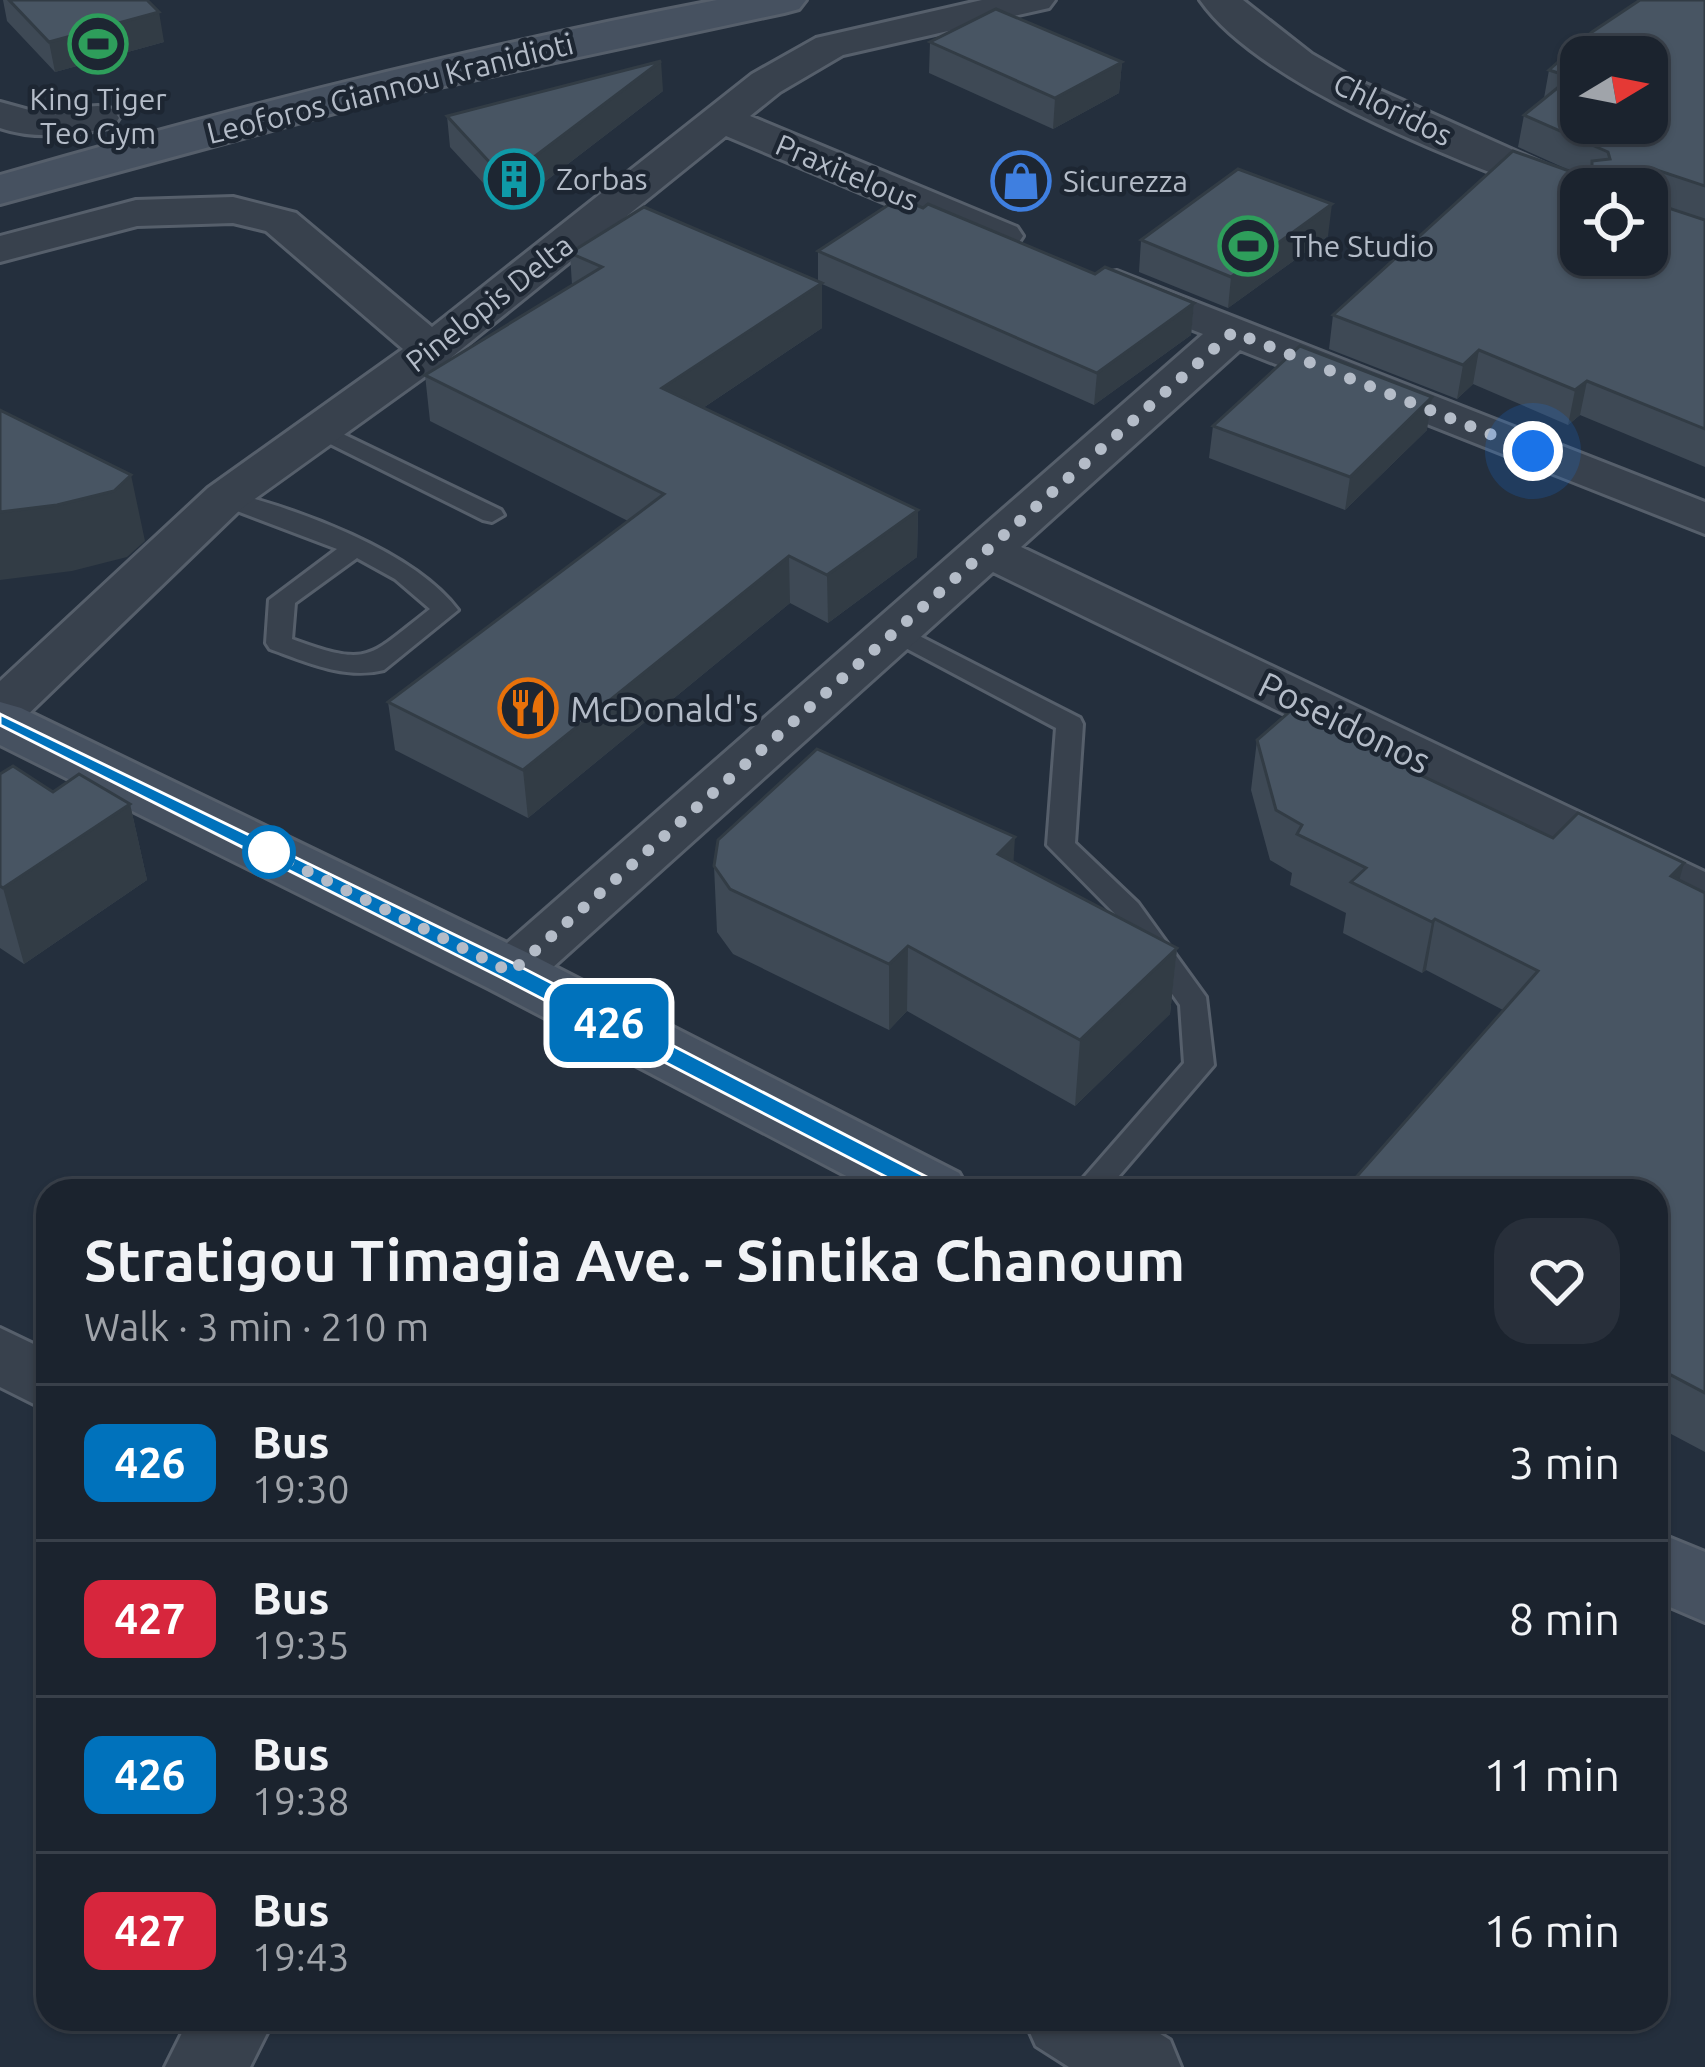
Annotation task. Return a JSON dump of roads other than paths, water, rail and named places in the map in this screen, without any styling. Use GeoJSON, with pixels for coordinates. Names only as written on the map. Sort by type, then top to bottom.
{"type":"FeatureCollection","features":[{"type":"Feature","properties":{"kind":"main road","name":"Leoforos Giannou Kranidioti"},"geometry":{"type":"LineString","coordinates":[[0,146],[501,17],[588,0]]}},
{"type":"Feature","properties":{"kind":"main road","name":"Leoforos Giannou Kranidioti"},"geometry":{"type":"LineString","coordinates":[[11,175],[523,54],[784,0]]}},
{"type":"Feature","properties":{"kind":"main road"},"geometry":{"type":"LineString","coordinates":[[6,724],[511,972],[911,1179]]}},
{"type":"Feature","properties":{"kind":"main road"},"geometry":{"type":"LineString","coordinates":[[1668,1570],[1705,1589]]}},
{"type":"Feature","properties":{"kind":"street","name":"Pinelopis Delta"},"geometry":{"type":"LineString","coordinates":[[6,724],[226,499],[432,350],[766,83],[830,46],[1034,0]]}},
{"type":"Feature","properties":{"kind":"street","name":"Chloridos"},"geometry":{"type":"LineString","coordinates":[[1220,0],[1279,49],[1334,81],[1403,117],[1560,184]]}},
{"type":"Feature","properties":{"kind":"street"},"geometry":{"type":"LineString","coordinates":[[0,114],[26,123],[98,118]]}},
{"type":"Feature","properties":{"kind":"street","name":"Praxitelous"},"geometry":{"type":"LineString","coordinates":[[724,121],[1034,250]]}},
{"type":"Feature","properties":{"kind":"street"},"geometry":{"type":"LineString","coordinates":[[0,250],[136,213],[232,210],[280,222],[432,350]]}},
{"type":"Feature","properties":{"kind":"street"},"geometry":{"type":"LineString","coordinates":[[1078,268],[1705,519]]}},
{"type":"Feature","properties":{"kind":"street"},"geometry":{"type":"LineString","coordinates":[[511,972],[1233,332]]}},
{"type":"Feature","properties":{"kind":"street","name":"Poseidonos"},"geometry":{"type":"LineString","coordinates":[[985,549],[1705,895]]}},
{"type":"Feature","properties":{"kind":"street"},"geometry":{"type":"LineString","coordinates":[[0,1354],[36,1376]]}},
{"type":"Feature","properties":{"kind":"street"},"geometry":{"type":"LineString","coordinates":[[206,2067],[227,2031]]}},
{"type":"Feature","properties":{"kind":"street"},"geometry":{"type":"LineString","coordinates":[[1083,2031],[1141,2067]]}},
{"type":"Feature","properties":{"kind":"lane"},"geometry":{"type":"LineString","coordinates":[[320,430],[492,515]]}},
{"type":"Feature","properties":{"kind":"lane"},"geometry":{"type":"LineString","coordinates":[[226,499],[353,549],[434,592],[445,610],[375,664],[331,662],[280,643],[282,600],[353,549]]}},
{"type":"Feature","properties":{"kind":"lane"},"geometry":{"type":"LineString","coordinates":[[892,631],[1070,724],[1060,845],[1128,910],[1195,1004],[1199,1065],[1099,1179]]}},
{"type":"Feature","properties":{"kind":"place","name":"King Tiger Teo Gym"},"geometry":{"type":"Point","coordinates":[98,44]}},
{"type":"Feature","properties":{"kind":"place","name":"Zorbas"},"geometry":{"type":"Point","coordinates":[514,179]}},
{"type":"Feature","properties":{"kind":"place","name":"Sicurezza"},"geometry":{"type":"Point","coordinates":[1021,181]}},
{"type":"Feature","properties":{"kind":"place","name":"The Studio"},"geometry":{"type":"Point","coordinates":[1248,246]}},
{"type":"Feature","properties":{"kind":"place","name":"McDonald's"},"geometry":{"type":"Point","coordinates":[528,708]}}]}
